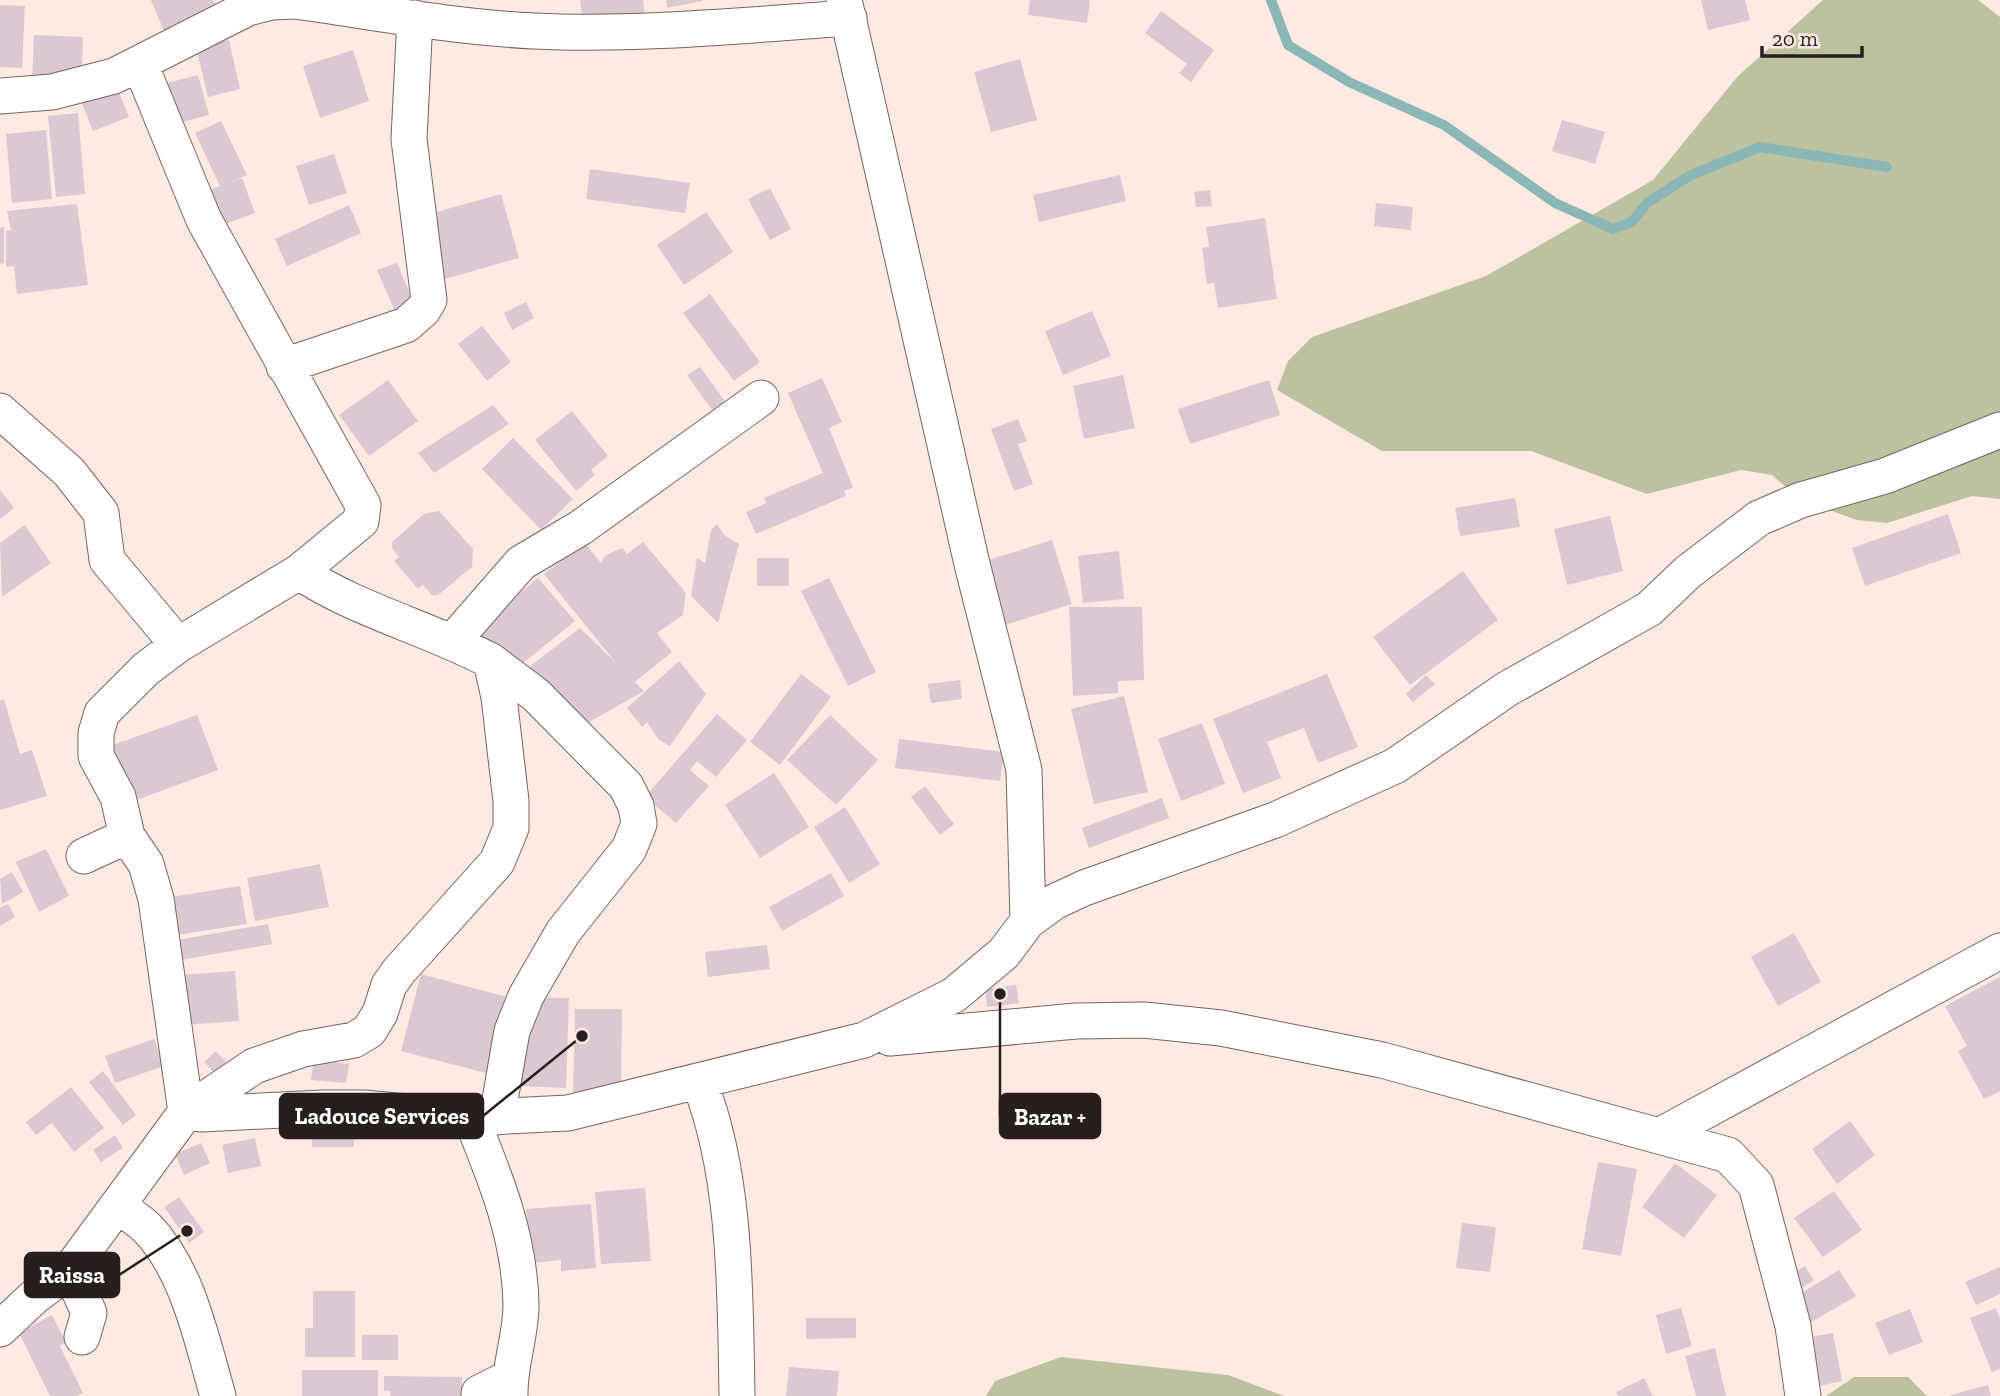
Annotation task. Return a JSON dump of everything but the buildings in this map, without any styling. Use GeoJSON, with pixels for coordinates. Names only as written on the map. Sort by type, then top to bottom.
{"type":"FeatureCollection","features":[{"type":"Feature","properties":{"kind":"street"},"geometry":{"type":"LineString","coordinates":[[0,96],[88,84],[140,64],[248,9],[271,2],[295,1],[535,31],[653,31],[846,9],[972,564],[1024,770],[1028,921]]}},
{"type":"Feature","properties":{"kind":"street"},"geometry":{"type":"LineString","coordinates":[[284,366],[405,325],[423,310],[429,300],[409,139],[415,18]]}},
{"type":"Feature","properties":{"kind":"street"},"geometry":{"type":"LineString","coordinates":[[140,64],[204,220],[363,505],[361,520],[299,572],[178,645],[146,669],[102,713],[96,733],[96,756],[118,797],[127,836],[146,864],[156,899],[187,1112]]}},
{"type":"Feature","properties":{"kind":"street"},"geometry":{"type":"LineString","coordinates":[[453,641],[521,563],[580,528],[761,398]]}},
{"type":"Feature","properties":{"kind":"street"},"geometry":{"type":"LineString","coordinates":[[0,411],[69,472],[102,513],[107,560],[178,645]]}},
{"type":"Feature","properties":{"kind":"street"},"geometry":{"type":"LineString","coordinates":[[864,1040],[954,995],[1004,953],[1028,921],[1054,902],[1084,888],[1275,820],[1395,766],[1507,689],[1649,608],[1688,572],[1759,518],[1801,500],[1885,476],[2000,430]]}},
{"type":"Feature","properties":{"kind":"street"},"geometry":{"type":"LineString","coordinates":[[299,572],[335,594],[453,641],[491,661],[536,695],[626,786],[636,806],[639,824],[629,849],[563,932],[526,996],[484,1117],[518,1266],[521,1305],[518,1343],[500,1389]]}},
{"type":"Feature","properties":{"kind":"street"},"geometry":{"type":"LineString","coordinates":[[5,1311],[70,1270],[187,1112],[254,1066],[294,1051],[354,1040],[369,1031],[380,1013],[389,985],[399,971],[497,862],[511,828],[511,801],[499,696],[491,661]]}},
{"type":"Feature","properties":{"kind":"street"},"geometry":{"type":"LineString","coordinates":[[84,856],[127,836]]}},
{"type":"Feature","properties":{"kind":"street"},"geometry":{"type":"LineString","coordinates":[[1661,1135],[2000,951]]}},
{"type":"Feature","properties":{"kind":"street"},"geometry":{"type":"LineString","coordinates":[[187,1112],[364,1108],[484,1117],[568,1113],[864,1040],[1076,1021],[1144,1020],[1220,1028],[1382,1060],[1435,1077],[1728,1155],[1756,1185],[1793,1326],[1803,1396]]}},
{"type":"Feature","properties":{"kind":"street"},"geometry":{"type":"LineString","coordinates":[[699,1081],[710,1108],[720,1151],[735,1280],[737,1396]]}},
{"type":"Feature","properties":{"kind":"street"},"geometry":{"type":"LineString","coordinates":[[118,1206],[147,1228],[177,1275],[219,1396]]}},
{"type":"Feature","properties":{"kind":"street"},"geometry":{"type":"LineString","coordinates":[[70,1270],[89,1313],[82,1337]]}},
{"type":"Feature","properties":{"kind":"green space"},"geometry":{"type":"Polygon","coordinates":[[[1823,0],[1978,0],[2000,17],[2000,499],[1972,496],[1887,523],[1857,520],[1801,500],[1772,475],[1741,470],[1647,494],[1531,451],[1382,451],[1277,390],[1288,361],[1312,337],[1486,276],[1653,180],[1738,76],[1823,0]]]}},
{"type":"Feature","properties":{"kind":"green space"},"geometry":{"type":"Polygon","coordinates":[[[1061,1357],[1228,1375],[1284,1396],[986,1396],[995,1381],[1061,1357]]]}},
{"type":"Feature","properties":{"kind":"green space"},"geometry":{"type":"Polygon","coordinates":[[[1854,1377],[1908,1377],[1927,1396],[1826,1396],[1854,1377]]]}},
{"type":"Feature","properties":{"kind":"waterway"},"geometry":{"type":"LineString","coordinates":[[1271,0],[1288,45],[1349,82],[1444,125],[1555,203],[1613,229],[1632,222],[1647,203],[1689,176],[1760,147],[1887,167]]}},
{"type":"Feature","properties":{"kind":"place","name":"Bazar +"},"geometry":{"type":"Point","coordinates":[1000,994]}},
{"type":"Feature","properties":{"kind":"place","name":"Ladouce Services"},"geometry":{"type":"Point","coordinates":[582,1036]}},
{"type":"Feature","properties":{"kind":"place","name":"Raissa"},"geometry":{"type":"Point","coordinates":[187,1231]}}]}
